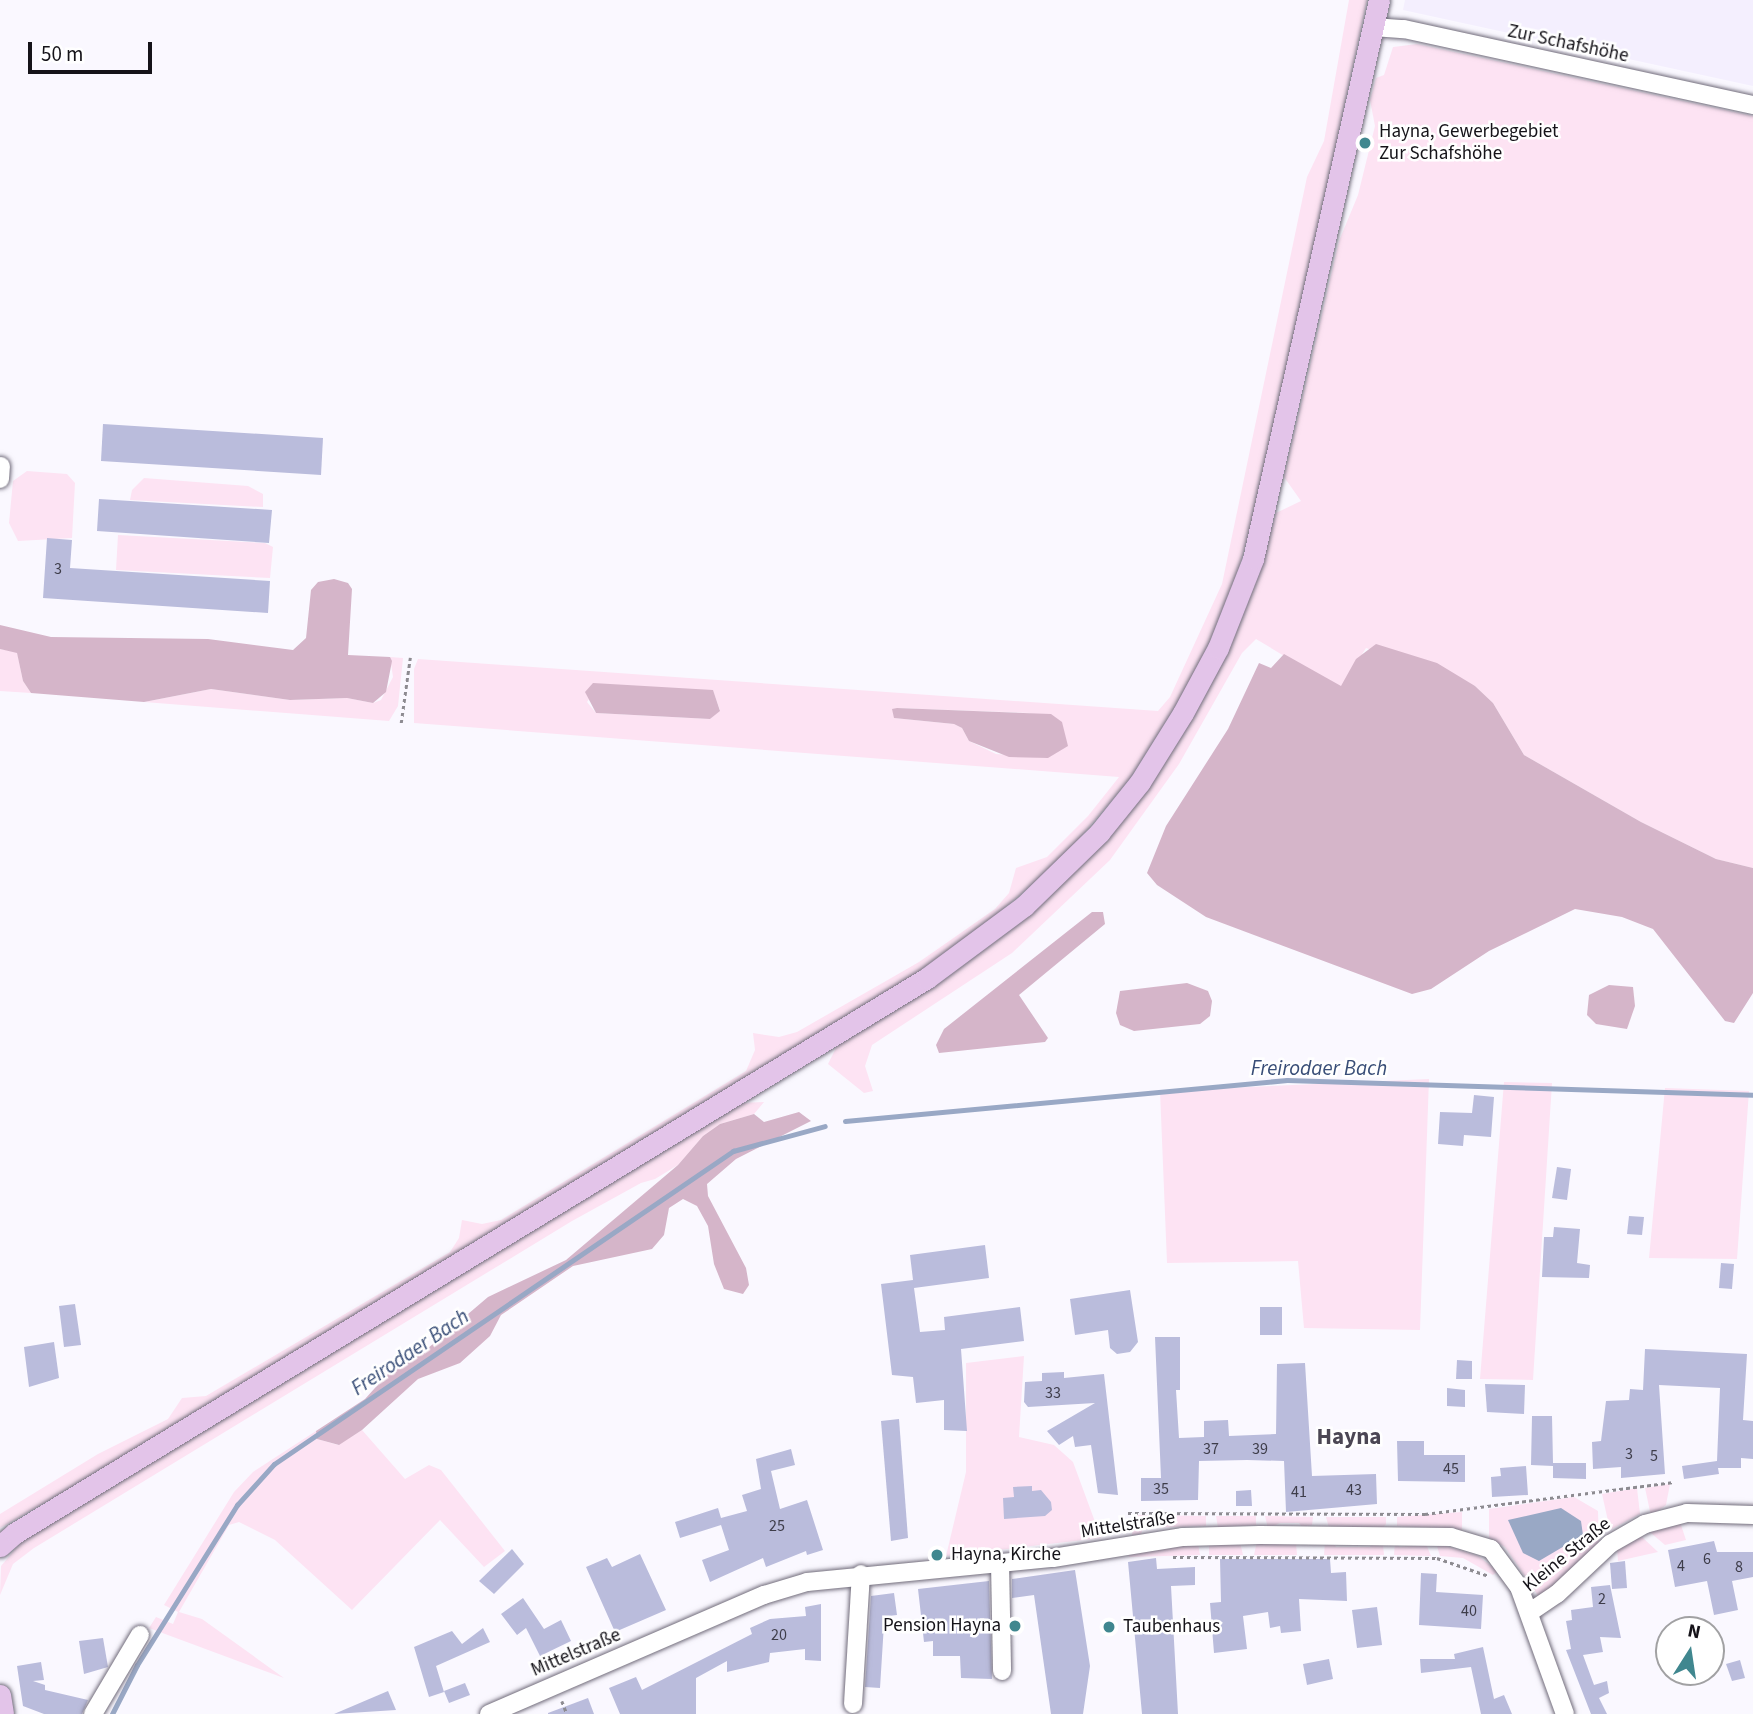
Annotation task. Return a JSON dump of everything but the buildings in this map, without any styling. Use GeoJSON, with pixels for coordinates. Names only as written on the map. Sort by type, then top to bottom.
{"type":"FeatureCollection","features":[{"type":"Feature","properties":{"kind":"main road"},"geometry":{"type":"LineString","coordinates":[[0,1546],[27,1525],[927,978],[1024,906],[1098,833],[1140,782],[1183,713],[1218,648],[1253,559],[1379,0]]}},
{"type":"Feature","properties":{"kind":"main road"},"geometry":{"type":"LineString","coordinates":[[0,1695],[3,1714]]}},
{"type":"Feature","properties":{"kind":"street","name":"Zur Schafshöhe"},"geometry":{"type":"LineString","coordinates":[[1373,27],[1404,29],[1753,105]]}},
{"type":"Feature","properties":{"kind":"street","name":"Kleine Straße"},"geometry":{"type":"LineString","coordinates":[[1530,1612],[1557,1594],[1610,1544],[1645,1524],[1688,1514],[1753,1515]]}},
{"type":"Feature","properties":{"kind":"street","name":"Mittelstraße"},"geometry":{"type":"LineString","coordinates":[[489,1714],[764,1595],[807,1582],[861,1574],[1000,1563],[1210,1535],[1430,1535],[1465,1539],[1491,1549],[1519,1587],[1565,1714]]}},
{"type":"Feature","properties":{"kind":"street"},"geometry":{"type":"LineString","coordinates":[[1000,1563],[1002,1671]]}},
{"type":"Feature","properties":{"kind":"street"},"geometry":{"type":"LineString","coordinates":[[853,1704],[861,1574]]}},
{"type":"Feature","properties":{"kind":"street"},"geometry":{"type":"LineString","coordinates":[[93,1714],[140,1635]]}},
{"type":"Feature","properties":{"kind":"path"},"geometry":{"type":"LineString","coordinates":[[401,723],[410,657]]}},
{"type":"Feature","properties":{"kind":"path"},"geometry":{"type":"LineString","coordinates":[[1128,1513],[1425,1514],[1674,1482]]}},
{"type":"Feature","properties":{"kind":"path"},"geometry":{"type":"LineString","coordinates":[[1170,1557],[1437,1558],[1499,1579],[1508,1592],[1519,1587]]}},
{"type":"Feature","properties":{"kind":"shaded area"},"geometry":{"type":"Polygon","coordinates":[[[1349,0],[1367,0],[1265,478],[1233,588],[1194,677],[1129,780],[1059,862],[954,950],[117,1462],[0,1528],[0,1514],[98,1454],[168,1419],[182,1398],[206,1396],[450,1252],[459,1238],[462,1220],[482,1224],[501,1220],[746,1071],[755,1050],[753,1033],[779,1037],[797,1032],[919,962],[995,909],[1009,893],[1016,868],[1047,857],[1088,816],[1119,777],[414,723],[414,669],[418,659],[1158,711],[1170,697],[1222,584],[1307,177],[1324,141],[1349,0]],[[600,684],[587,702],[596,713],[710,719],[720,710],[713,691],[600,684]],[[897,708],[894,718],[954,724],[962,728],[969,741],[996,754],[1048,758],[1030,713],[897,708]]]}},
{"type":"Feature","properties":{"kind":"shaded area"},"geometry":{"type":"Polygon","coordinates":[[[1405,0],[1753,0],[1753,86],[1403,10],[1405,0]]]}},
{"type":"Feature","properties":{"kind":"shaded area"},"geometry":{"type":"Polygon","coordinates":[[[1417,44],[1753,116],[1753,868],[1716,859],[1641,822],[1524,755],[1493,703],[1475,686],[1366,648],[1342,686],[1336,687],[1256,639],[1242,653],[1179,764],[1110,860],[1012,953],[872,1045],[865,1066],[873,1091],[864,1093],[828,1064],[839,1042],[950,973],[1010,930],[1058,887],[1136,803],[1192,719],[1261,565],[1276,513],[1301,501],[1284,477],[1339,241],[1358,195],[1375,126],[1370,100],[1376,78],[1384,75],[1393,47],[1417,44]]]}},
{"type":"Feature","properties":{"kind":"shaded area"},"geometry":{"type":"Polygon","coordinates":[[[27,471],[67,474],[75,483],[72,538],[18,541],[9,523],[13,481],[27,471]]]}},
{"type":"Feature","properties":{"kind":"shaded area"},"geometry":{"type":"Polygon","coordinates":[[[144,478],[248,486],[263,494],[263,507],[130,500],[132,490],[144,478]]]}},
{"type":"Feature","properties":{"kind":"shaded area"},"geometry":{"type":"Polygon","coordinates":[[[118,535],[265,543],[273,547],[270,578],[116,570],[118,535]]]}},
{"type":"Feature","properties":{"kind":"shaded area"},"geometry":{"type":"Polygon","coordinates":[[[334,579],[348,583],[352,589],[348,655],[390,657],[392,661],[386,692],[373,703],[347,698],[290,700],[211,689],[144,702],[31,693],[23,681],[17,653],[0,649],[0,625],[51,637],[208,639],[293,650],[306,638],[311,590],[318,582],[334,579]]]}},
{"type":"Feature","properties":{"kind":"shaded area"},"geometry":{"type":"Polygon","coordinates":[[[1376,644],[1437,663],[1475,686],[1493,703],[1524,755],[1641,822],[1716,859],[1753,868],[1753,993],[1734,1023],[1725,1021],[1653,929],[1622,917],[1575,909],[1489,951],[1431,989],[1412,994],[1206,917],[1157,885],[1147,873],[1166,826],[1228,729],[1259,663],[1271,668],[1284,654],[1341,686],[1356,659],[1376,644]]]}},
{"type":"Feature","properties":{"kind":"shaded area"},"geometry":{"type":"Polygon","coordinates":[[[0,649],[17,652],[23,681],[31,693],[0,691],[0,649]]]}},
{"type":"Feature","properties":{"kind":"shaded area"},"geometry":{"type":"Polygon","coordinates":[[[390,657],[403,658],[398,706],[389,721],[144,702],[211,689],[290,700],[347,698],[373,703],[381,700],[393,677],[390,657]]]}},
{"type":"Feature","properties":{"kind":"shaded area"},"geometry":{"type":"Polygon","coordinates":[[[593,683],[713,690],[720,711],[710,719],[596,713],[585,692],[593,683]]]}},
{"type":"Feature","properties":{"kind":"shaded area"},"geometry":{"type":"Polygon","coordinates":[[[892,709],[1051,714],[1062,722],[1068,746],[1048,758],[1009,757],[969,741],[962,728],[954,724],[894,718],[892,709]]]}},
{"type":"Feature","properties":{"kind":"shaded area"},"geometry":{"type":"Polygon","coordinates":[[[1092,912],[1103,912],[1105,924],[1019,995],[1048,1038],[1045,1042],[939,1053],[936,1045],[944,1029],[1092,912]]]}},
{"type":"Feature","properties":{"kind":"shaded area"},"geometry":{"type":"Polygon","coordinates":[[[1187,983],[1208,991],[1212,1001],[1210,1016],[1200,1024],[1134,1031],[1120,1025],[1116,1013],[1120,991],[1187,983]]]}},
{"type":"Feature","properties":{"kind":"shaded area"},"geometry":{"type":"Polygon","coordinates":[[[1609,985],[1633,987],[1635,1006],[1627,1029],[1596,1024],[1587,1015],[1589,995],[1609,985]]]}},
{"type":"Feature","properties":{"kind":"shaded area"},"geometry":{"type":"Polygon","coordinates":[[[1429,1079],[1420,1330],[1304,1328],[1298,1261],[1167,1263],[1160,1091],[1429,1079]]]}},
{"type":"Feature","properties":{"kind":"shaded area"},"geometry":{"type":"Polygon","coordinates":[[[1504,1082],[1552,1083],[1533,1380],[1480,1379],[1504,1082]]]}},
{"type":"Feature","properties":{"kind":"shaded area"},"geometry":{"type":"Polygon","coordinates":[[[1665,1088],[1749,1091],[1737,1259],[1649,1258],[1665,1088]]]}},
{"type":"Feature","properties":{"kind":"shaded area"},"geometry":{"type":"Polygon","coordinates":[[[764,1102],[754,1114],[720,1124],[703,1136],[678,1165],[572,1221],[34,1548],[13,1564],[0,1595],[1,1566],[23,1540],[740,1103],[764,1102]]]}},
{"type":"Feature","properties":{"kind":"shaded area"},"geometry":{"type":"Polygon","coordinates":[[[799,1112],[811,1121],[736,1159],[707,1184],[708,1196],[746,1268],[749,1285],[743,1294],[724,1289],[714,1264],[708,1226],[697,1206],[683,1199],[669,1208],[664,1235],[652,1249],[573,1266],[501,1315],[490,1336],[460,1363],[418,1379],[362,1430],[339,1445],[317,1439],[316,1431],[365,1399],[403,1357],[427,1349],[488,1297],[566,1260],[678,1165],[703,1136],[720,1124],[754,1114],[764,1122],[799,1112]]]}},
{"type":"Feature","properties":{"kind":"shaded area"},"geometry":{"type":"Polygon","coordinates":[[[1024,1356],[1019,1437],[1054,1445],[1073,1462],[1101,1538],[946,1556],[966,1472],[966,1363],[1024,1356]]]}},
{"type":"Feature","properties":{"kind":"shaded area"},"geometry":{"type":"Polygon","coordinates":[[[362,1430],[405,1479],[429,1465],[441,1470],[505,1551],[484,1567],[440,1520],[352,1610],[275,1540],[239,1522],[229,1525],[179,1612],[202,1619],[284,1678],[149,1628],[156,1617],[173,1624],[178,1612],[164,1605],[234,1492],[253,1472],[316,1431],[317,1439],[338,1445],[362,1430]]]}},
{"type":"Feature","properties":{"kind":"shaded area"},"geometry":{"type":"Polygon","coordinates":[[[1670,1484],[1666,1505],[1651,1516],[1645,1488],[1670,1484]]]}},
{"type":"Feature","properties":{"kind":"shaded area"},"geometry":{"type":"Polygon","coordinates":[[[1637,1488],[1640,1514],[1610,1530],[1602,1494],[1637,1488]]]}},
{"type":"Feature","properties":{"kind":"shaded area"},"geometry":{"type":"Polygon","coordinates":[[[1574,1497],[1598,1511],[1599,1546],[1539,1597],[1505,1547],[1489,1538],[1489,1509],[1574,1497]]]}},
{"type":"Feature","properties":{"kind":"shaded area"},"geometry":{"type":"Polygon","coordinates":[[[1462,1512],[1462,1530],[1397,1526],[1397,1517],[1462,1512]]]}},
{"type":"Feature","properties":{"kind":"shaded area"},"geometry":{"type":"Polygon","coordinates":[[[1134,1515],[1206,1516],[1206,1526],[1143,1528],[1141,1534],[1132,1535],[1134,1515]]]}},
{"type":"Feature","properties":{"kind":"shaded area"},"geometry":{"type":"Polygon","coordinates":[[[1216,1516],[1256,1516],[1256,1525],[1218,1528],[1216,1516]]]}},
{"type":"Feature","properties":{"kind":"shaded area"},"geometry":{"type":"Polygon","coordinates":[[[1265,1516],[1313,1517],[1312,1525],[1303,1528],[1299,1523],[1280,1523],[1268,1528],[1265,1516]]]}},
{"type":"Feature","properties":{"kind":"shaded area"},"geometry":{"type":"Polygon","coordinates":[[[1326,1517],[1386,1517],[1386,1524],[1383,1528],[1329,1528],[1326,1517]]]}},
{"type":"Feature","properties":{"kind":"shaded area"},"geometry":{"type":"Polygon","coordinates":[[[1680,1522],[1686,1540],[1665,1545],[1651,1533],[1653,1527],[1680,1522]]]}},
{"type":"Feature","properties":{"kind":"shaded area"},"geometry":{"type":"Polygon","coordinates":[[[1634,1536],[1642,1537],[1658,1552],[1618,1561],[1617,1547],[1634,1536]]]}},
{"type":"Feature","properties":{"kind":"shaded area"},"geometry":{"type":"Polygon","coordinates":[[[1257,1541],[1296,1543],[1297,1555],[1254,1555],[1257,1541]]]}},
{"type":"Feature","properties":{"kind":"shaded area"},"geometry":{"type":"Polygon","coordinates":[[[1332,1541],[1336,1547],[1370,1547],[1373,1541],[1383,1545],[1384,1555],[1324,1555],[1325,1542],[1332,1541]]]}},
{"type":"Feature","properties":{"kind":"shaded area"},"geometry":{"type":"Polygon","coordinates":[[[1240,1542],[1243,1555],[1209,1555],[1209,1544],[1240,1542]]]}},
{"type":"Feature","properties":{"kind":"shaded area"},"geometry":{"type":"Polygon","coordinates":[[[1395,1542],[1400,1547],[1426,1544],[1431,1556],[1394,1555],[1395,1542]]]}},
{"type":"Feature","properties":{"kind":"shaded area"},"geometry":{"type":"Polygon","coordinates":[[[1186,1543],[1198,1544],[1200,1555],[1129,1557],[1129,1553],[1186,1543]]]}},
{"type":"Feature","properties":{"kind":"shaded area"},"geometry":{"type":"Polygon","coordinates":[[[1436,1543],[1478,1556],[1498,1571],[1493,1575],[1463,1558],[1440,1556],[1436,1543]]]}},
{"type":"Feature","properties":{"kind":"water"},"geometry":{"type":"Polygon","coordinates":[[[1561,1508],[1581,1521],[1583,1535],[1539,1561],[1523,1553],[1508,1520],[1561,1508]]]}},
{"type":"Feature","properties":{"kind":"waterway","name":"Freirodaer Bach"},"geometry":{"type":"LineString","coordinates":[[845,1121],[1287,1080],[1753,1095]]}},
{"type":"Feature","properties":{"kind":"waterway","name":"Freirodaer Bach"},"geometry":{"type":"LineString","coordinates":[[112,1714],[137,1665],[237,1505],[274,1464],[733,1151],[825,1126]]}},
{"type":"Feature","properties":{"kind":"place","name":"Hayna, Gewerbegebiet Zur Schafshöhe"},"geometry":{"type":"Point","coordinates":[1365,143]}},
{"type":"Feature","properties":{"kind":"place","name":"Hayna, Kirche"},"geometry":{"type":"Point","coordinates":[937,1555]}},
{"type":"Feature","properties":{"kind":"place","name":"Pension Hayna"},"geometry":{"type":"Point","coordinates":[1015,1626]}},
{"type":"Feature","properties":{"kind":"place","name":"Taubenhaus"},"geometry":{"type":"Point","coordinates":[1109,1627]}},
{"type":"Feature","properties":{"kind":"district","name":"Hayna"},"geometry":{"type":"Point","coordinates":[1349,1437]}}]}
